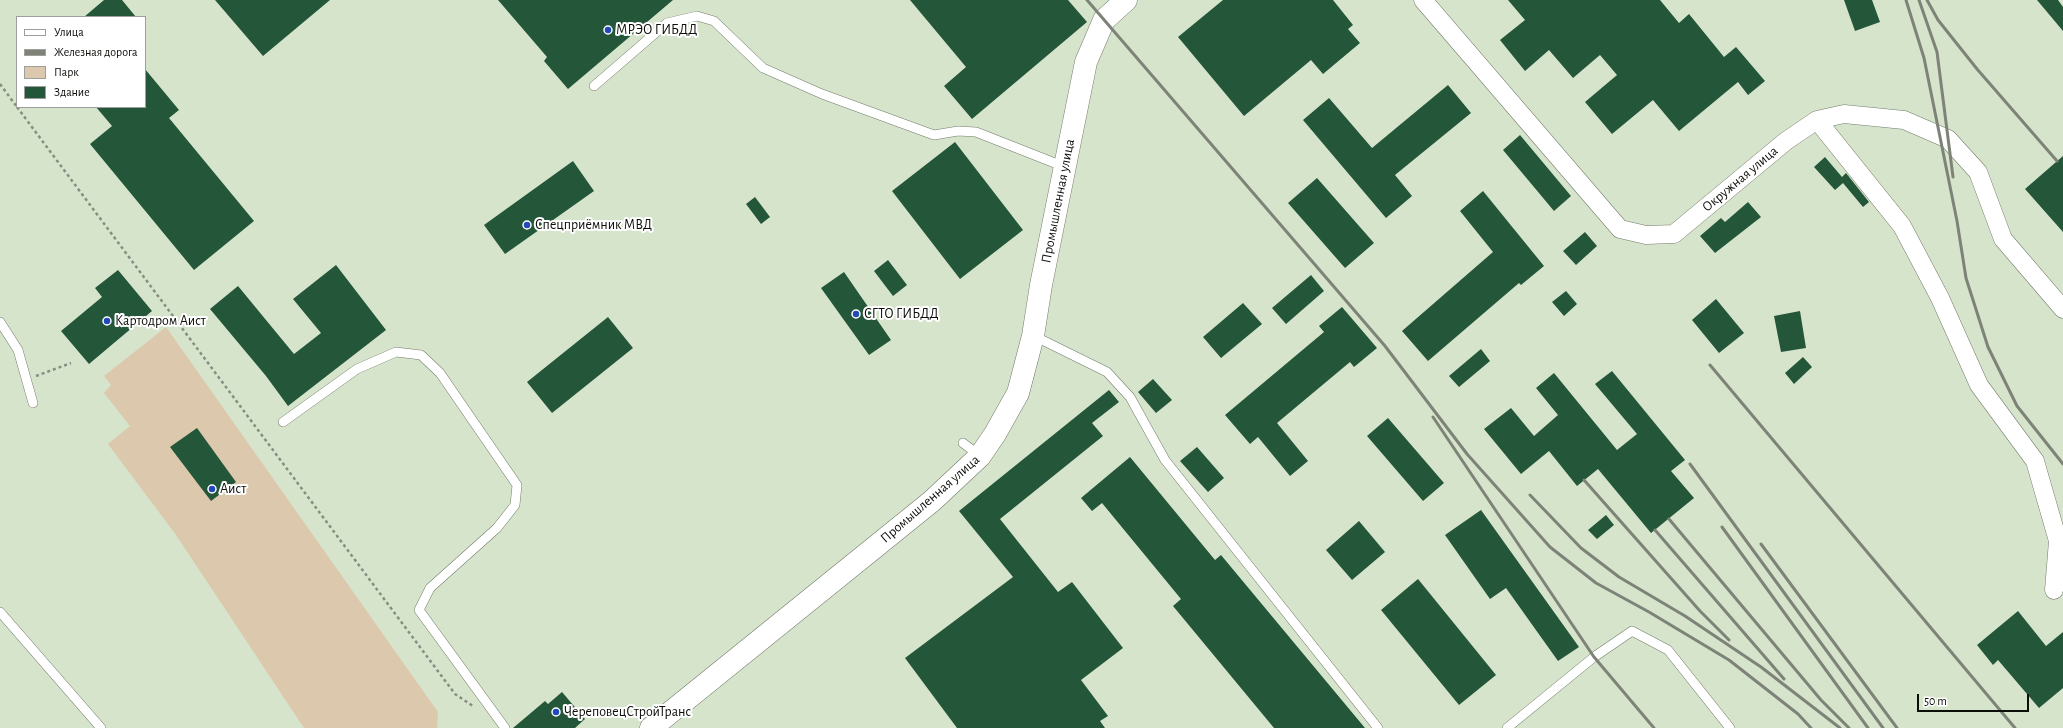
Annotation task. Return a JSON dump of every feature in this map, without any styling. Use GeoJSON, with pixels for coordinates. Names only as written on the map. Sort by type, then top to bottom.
{"type":"FeatureCollection","features":[{"type":"Feature","properties":{"kind":"street","name":"Промышленная улица"},"geometry":{"type":"LineString","coordinates":[[651,728],[932,501],[980,456],[995,434],[1018,393],[1033,336],[1041,285],[1086,62],[1104,20],[1126,0]]}},
{"type":"Feature","properties":{"kind":"street","name":"Окружная улица"},"geometry":{"type":"LineString","coordinates":[[1423,0],[1620,229],[1646,236],[1674,234],[1786,141],[1817,120],[1844,114],[1904,120],[1948,139],[1978,172],[2003,239],[2063,310]]}},
{"type":"Feature","properties":{"kind":"street"},"geometry":{"type":"LineString","coordinates":[[1817,120],[1902,226],[1940,298],[1979,385],[2034,461],[2058,541],[2054,590]]}},
{"type":"Feature","properties":{"kind":"lane"},"geometry":{"type":"LineString","coordinates":[[594,86],[667,23],[697,16],[714,21],[763,68],[822,94],[934,135],[958,131],[976,132],[1065,167]]}},
{"type":"Feature","properties":{"kind":"lane"},"geometry":{"type":"LineString","coordinates":[[0,322],[18,350],[33,403]]}},
{"type":"Feature","properties":{"kind":"lane"},"geometry":{"type":"LineString","coordinates":[[1033,336],[1107,372],[1130,397],[1165,460],[1378,728]]}},
{"type":"Feature","properties":{"kind":"lane"},"geometry":{"type":"LineString","coordinates":[[283,422],[357,369],[396,352],[421,355],[440,373],[517,485],[515,505],[497,528],[430,588],[419,610],[505,728]]}},
{"type":"Feature","properties":{"kind":"lane"},"geometry":{"type":"LineString","coordinates":[[963,443],[980,456]]}},
{"type":"Feature","properties":{"kind":"lane"},"geometry":{"type":"LineString","coordinates":[[0,612],[101,728]]}},
{"type":"Feature","properties":{"kind":"lane"},"geometry":{"type":"LineString","coordinates":[[1507,728],[1594,657],[1632,631],[1668,650],[1730,728]]}},
{"type":"Feature","properties":{"kind":"path"},"geometry":{"type":"LineString","coordinates":[[0,84],[16,106]]}},
{"type":"Feature","properties":{"kind":"path"},"geometry":{"type":"LineString","coordinates":[[18,108],[455,694],[475,706]]}},
{"type":"Feature","properties":{"kind":"path"},"geometry":{"type":"LineString","coordinates":[[26,379],[71,362]]}},
{"type":"Feature","properties":{"kind":"shaded area"},"geometry":{"type":"Polygon","coordinates":[[[0,0],[2063,0],[2063,728],[0,728],[0,0]]]}},
{"type":"Feature","properties":{"kind":"green space","name":"Аист"},"geometry":{"type":"Polygon","coordinates":[[[166,327],[438,712],[437,728],[304,728],[176,535],[108,444],[130,426],[104,393],[111,385],[104,376],[166,327]]]}},
{"type":"Feature","properties":{"kind":"building"},"geometry":{"type":"Polygon","coordinates":[[[104,0],[122,0],[135,16],[85,16],[104,0]]]}},
{"type":"Feature","properties":{"kind":"building"},"geometry":{"type":"Polygon","coordinates":[[[215,0],[330,0],[263,56],[215,0]]]}},
{"type":"Feature","properties":{"kind":"building"},"geometry":{"type":"Polygon","coordinates":[[[498,0],[673,0],[568,89],[544,61],[547,57],[498,0]]]}},
{"type":"Feature","properties":{"kind":"building"},"geometry":{"type":"Polygon","coordinates":[[[910,0],[1068,0],[1087,22],[972,119],[944,86],[966,67],[910,0]]]}},
{"type":"Feature","properties":{"kind":"building"},"geometry":{"type":"Polygon","coordinates":[[[1223,0],[1333,0],[1353,25],[1348,29],[1360,43],[1323,74],[1311,60],[1244,116],[1178,37],[1223,0]]]}},
{"type":"Feature","properties":{"kind":"building"},"geometry":{"type":"Polygon","coordinates":[[[1508,0],[1660,0],[1679,23],[1689,14],[1724,57],[1736,47],[1765,81],[1748,95],[1738,82],[1679,131],[1653,100],[1612,134],[1585,102],[1617,75],[1600,55],[1573,78],[1549,50],[1525,71],[1500,40],[1525,20],[1508,0]]]}},
{"type":"Feature","properties":{"kind":"building"},"geometry":{"type":"Polygon","coordinates":[[[1844,0],[1872,0],[1880,22],[1855,31],[1844,0]]]}},
{"type":"Feature","properties":{"kind":"building"},"geometry":{"type":"Polygon","coordinates":[[[2037,0],[2058,0],[2063,7],[2063,31],[2037,0]]]}},
{"type":"Feature","properties":{"kind":"building"},"geometry":{"type":"Polygon","coordinates":[[[146,70],[179,110],[169,118],[254,221],[194,270],[90,144],[112,126],[97,108],[146,108],[146,70]]]}},
{"type":"Feature","properties":{"kind":"building"},"geometry":{"type":"Polygon","coordinates":[[[1448,85],[1471,113],[1395,175],[1412,196],[1386,218],[1303,120],[1329,98],[1372,148],[1448,85]]]}},
{"type":"Feature","properties":{"kind":"building"},"geometry":{"type":"Polygon","coordinates":[[[1520,135],[1571,196],[1554,211],[1503,150],[1520,135]]]}},
{"type":"Feature","properties":{"kind":"building"},"geometry":{"type":"Polygon","coordinates":[[[955,142],[1023,230],[960,279],[892,191],[955,142]]]}},
{"type":"Feature","properties":{"kind":"building"},"geometry":{"type":"Polygon","coordinates":[[[2063,156],[2063,232],[2025,189],[2063,156]]]}},
{"type":"Feature","properties":{"kind":"building"},"geometry":{"type":"Polygon","coordinates":[[[1825,157],[1842,177],[1846,173],[1869,202],[1863,207],[1843,183],[1835,190],[1814,167],[1825,157]]]}},
{"type":"Feature","properties":{"kind":"building"},"geometry":{"type":"Polygon","coordinates":[[[573,161],[594,191],[505,254],[484,225],[573,161]]]}},
{"type":"Feature","properties":{"kind":"building"},"geometry":{"type":"Polygon","coordinates":[[[1317,178],[1374,243],[1345,268],[1288,203],[1317,178]]]}},
{"type":"Feature","properties":{"kind":"building"},"geometry":{"type":"Polygon","coordinates":[[[1483,191],[1544,266],[1521,285],[1519,283],[1428,361],[1402,331],[1493,252],[1460,211],[1483,191]]]}},
{"type":"Feature","properties":{"kind":"building"},"geometry":{"type":"Polygon","coordinates":[[[755,197],[770,217],[761,224],[746,204],[755,197]]]}},
{"type":"Feature","properties":{"kind":"building"},"geometry":{"type":"Polygon","coordinates":[[[1748,202],[1761,217],[1715,253],[1700,236],[1721,218],[1725,222],[1748,202]]]}},
{"type":"Feature","properties":{"kind":"building"},"geometry":{"type":"Polygon","coordinates":[[[1585,232],[1597,246],[1576,265],[1563,251],[1585,232]]]}},
{"type":"Feature","properties":{"kind":"building"},"geometry":{"type":"Polygon","coordinates":[[[888,260],[907,285],[893,296],[874,271],[888,260]]]}},
{"type":"Feature","properties":{"kind":"building"},"geometry":{"type":"Polygon","coordinates":[[[336,265],[386,330],[288,406],[266,376],[210,309],[238,286],[294,354],[321,333],[293,299],[336,265]]]}},
{"type":"Feature","properties":{"kind":"building","name":"Картодром Аист"},"geometry":{"type":"Polygon","coordinates":[[[118,270],[152,311],[89,364],[61,331],[102,297],[95,288],[118,270]]]}},
{"type":"Feature","properties":{"kind":"building","name":"СГТО ГИБДД"},"geometry":{"type":"Polygon","coordinates":[[[844,272],[891,340],[869,355],[821,288],[844,272]]]}},
{"type":"Feature","properties":{"kind":"building"},"geometry":{"type":"Polygon","coordinates":[[[1311,275],[1324,291],[1286,324],[1272,308],[1311,275]]]}},
{"type":"Feature","properties":{"kind":"building"},"geometry":{"type":"Polygon","coordinates":[[[1566,291],[1577,304],[1564,316],[1552,302],[1566,291]]]}},
{"type":"Feature","properties":{"kind":"building"},"geometry":{"type":"Polygon","coordinates":[[[1716,299],[1744,333],[1719,353],[1692,320],[1716,299]]]}},
{"type":"Feature","properties":{"kind":"building"},"geometry":{"type":"Polygon","coordinates":[[[1243,303],[1262,324],[1221,358],[1203,337],[1243,303]]]}},
{"type":"Feature","properties":{"kind":"building"},"geometry":{"type":"Polygon","coordinates":[[[1342,307],[1377,348],[1354,367],[1350,362],[1277,423],[1308,461],[1290,476],[1258,437],[1250,444],[1225,415],[1324,332],[1319,326],[1342,307]]]}},
{"type":"Feature","properties":{"kind":"building"},"geometry":{"type":"Polygon","coordinates":[[[1800,311],[1806,348],[1781,352],[1774,316],[1800,311]]]}},
{"type":"Feature","properties":{"kind":"building"},"geometry":{"type":"Polygon","coordinates":[[[608,317],[633,348],[552,413],[527,382],[608,317]]]}},
{"type":"Feature","properties":{"kind":"building"},"geometry":{"type":"Polygon","coordinates":[[[1481,349],[1490,361],[1459,387],[1449,376],[1481,349]]]}},
{"type":"Feature","properties":{"kind":"building"},"geometry":{"type":"Polygon","coordinates":[[[1803,357],[1812,367],[1794,384],[1785,373],[1803,357]]]}},
{"type":"Feature","properties":{"kind":"building"},"geometry":{"type":"Polygon","coordinates":[[[1612,371],[1685,460],[1671,471],[1694,498],[1651,533],[1598,469],[1577,486],[1549,451],[1521,474],[1484,429],[1511,408],[1534,436],[1558,415],[1536,388],[1554,373],[1617,450],[1637,434],[1595,384],[1612,371]]]}},
{"type":"Feature","properties":{"kind":"building"},"geometry":{"type":"Polygon","coordinates":[[[1153,379],[1172,400],[1156,413],[1138,392],[1153,379]]]}},
{"type":"Feature","properties":{"kind":"building"},"geometry":{"type":"Polygon","coordinates":[[[1109,390],[1119,402],[1092,423],[1103,436],[1000,519],[1058,592],[1072,582],[1123,648],[1081,680],[1108,716],[1100,721],[1105,728],[957,728],[905,658],[1013,577],[959,511],[1109,390]]]}},
{"type":"Feature","properties":{"kind":"building"},"geometry":{"type":"Polygon","coordinates":[[[1388,418],[1444,483],[1423,501],[1367,436],[1388,418]]]}},
{"type":"Feature","properties":{"kind":"building"},"geometry":{"type":"Polygon","coordinates":[[[197,428],[236,482],[211,501],[170,447],[197,428]]]}},
{"type":"Feature","properties":{"kind":"building"},"geometry":{"type":"Polygon","coordinates":[[[1197,447],[1224,478],[1208,492],[1180,461],[1197,447]]]}},
{"type":"Feature","properties":{"kind":"building"},"geometry":{"type":"Polygon","coordinates":[[[1130,457],[1215,560],[1221,555],[1365,728],[1274,728],[1173,606],[1181,599],[1102,503],[1092,511],[1081,498],[1130,457]]]}},
{"type":"Feature","properties":{"kind":"building"},"geometry":{"type":"Polygon","coordinates":[[[1481,510],[1579,647],[1558,661],[1506,588],[1490,599],[1445,535],[1481,510]]]}},
{"type":"Feature","properties":{"kind":"building"},"geometry":{"type":"Polygon","coordinates":[[[1606,515],[1614,525],[1597,539],[1588,530],[1606,515]]]}},
{"type":"Feature","properties":{"kind":"building"},"geometry":{"type":"Polygon","coordinates":[[[1359,521],[1385,552],[1352,580],[1326,550],[1359,521]]]}},
{"type":"Feature","properties":{"kind":"building"},"geometry":{"type":"Polygon","coordinates":[[[1418,579],[1496,675],[1459,705],[1381,610],[1418,579]]]}},
{"type":"Feature","properties":{"kind":"building"},"geometry":{"type":"Polygon","coordinates":[[[2018,611],[2046,646],[2063,632],[2063,688],[2039,708],[1998,660],[1993,665],[1977,645],[2018,611]]]}},
{"type":"Feature","properties":{"kind":"building","name":"ЧереповецСтройТранс"},"geometry":{"type":"Polygon","coordinates":[[[562,692],[585,719],[575,728],[513,728],[545,701],[548,704],[562,692]]]}},
{"type":"Feature","properties":{"kind":"railway"},"geometry":{"type":"LineString","coordinates":[[1087,0],[1385,346],[1467,454],[1550,547],[1596,583],[1649,612],[1729,660],[1798,714],[1811,728]]}},
{"type":"Feature","properties":{"kind":"railway"},"geometry":{"type":"LineString","coordinates":[[1906,0],[1924,58],[1957,221],[1966,278],[1988,347],[2017,406],[2063,464]]}},
{"type":"Feature","properties":{"kind":"railway"},"geometry":{"type":"LineString","coordinates":[[1919,0],[1937,52],[1953,177]]}},
{"type":"Feature","properties":{"kind":"railway"},"geometry":{"type":"LineString","coordinates":[[1927,0],[1938,20],[1977,69],[2057,161]]}},
{"type":"Feature","properties":{"kind":"railway"},"geometry":{"type":"LineString","coordinates":[[1710,365],[2015,728]]}},
{"type":"Feature","properties":{"kind":"railway"},"geometry":{"type":"LineString","coordinates":[[1433,417],[1594,657],[1654,728]]}},
{"type":"Feature","properties":{"kind":"railway"},"geometry":{"type":"LineString","coordinates":[[1690,464],[1883,728]]}},
{"type":"Feature","properties":{"kind":"railway"},"geometry":{"type":"LineString","coordinates":[[1584,480],[1700,611],[1729,640]]}},
{"type":"Feature","properties":{"kind":"railway"},"geometry":{"type":"LineString","coordinates":[[1530,495],[1581,548],[1619,577],[1685,616],[1761,667],[1840,728]]}},
{"type":"Feature","properties":{"kind":"railway"},"geometry":{"type":"LineString","coordinates":[[1669,519],[1821,700],[1849,728]]}},
{"type":"Feature","properties":{"kind":"railway"},"geometry":{"type":"LineString","coordinates":[[1722,527],[1868,728]]}},
{"type":"Feature","properties":{"kind":"railway"},"geometry":{"type":"LineString","coordinates":[[1655,530],[1784,679]]}},
{"type":"Feature","properties":{"kind":"railway"},"geometry":{"type":"LineString","coordinates":[[1761,544],[1897,728]]}},
{"type":"Feature","properties":{"kind":"place","name":"МРЭО ГИБДД"},"geometry":{"type":"Point","coordinates":[608,30]}},
{"type":"Feature","properties":{"kind":"place","name":"Спецприёмник МВД"},"geometry":{"type":"Point","coordinates":[527,225]}},
{"type":"Feature","properties":{"kind":"place","name":"СГТО ГИБДД"},"geometry":{"type":"Point","coordinates":[856,314]}},
{"type":"Feature","properties":{"kind":"place","name":"Картодром Аист"},"geometry":{"type":"Point","coordinates":[107,321]}},
{"type":"Feature","properties":{"kind":"place","name":"Аист"},"geometry":{"type":"Point","coordinates":[212,489]}},
{"type":"Feature","properties":{"kind":"place","name":"ЧереповецСтройТранс"},"geometry":{"type":"Point","coordinates":[556,712]}}]}
